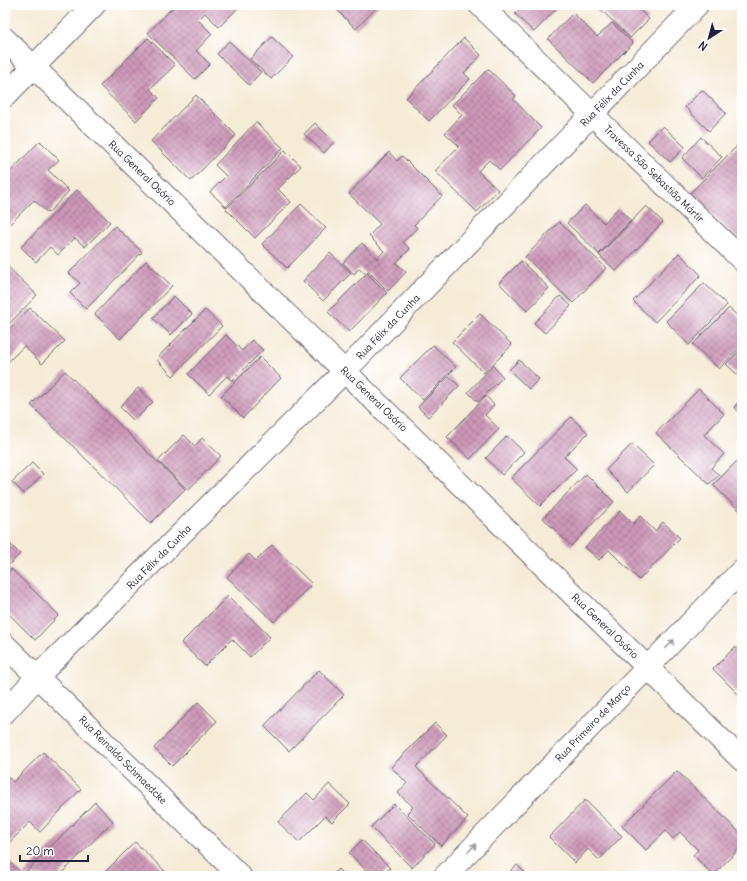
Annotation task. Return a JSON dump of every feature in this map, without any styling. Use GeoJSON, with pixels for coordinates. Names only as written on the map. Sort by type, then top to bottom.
{"type":"FeatureCollection","features":[{"type":"Feature","properties":{"kind":"street"},"geometry":{"type":"LineString","coordinates":[[5,96],[94,5]]}},
{"type":"Feature","properties":{"kind":"street","name":"Travessa São Sebastião Mártir"},"geometry":{"type":"LineString","coordinates":[[480,5],[742,260]]}},
{"type":"Feature","properties":{"kind":"street","name":"Rua Félix da Cunha"},"geometry":{"type":"LineString","coordinates":[[5,712],[38,676],[345,371],[697,5]]}},
{"type":"Feature","properties":{"kind":"street","name":"Rua General Osório"},"geometry":{"type":"LineString","coordinates":[[5,39],[742,760]]}},
{"type":"Feature","properties":{"kind":"street","name":"Rua Primeiro de Março"},"geometry":{"type":"LineString","coordinates":[[445,876],[742,570]]}},
{"type":"Feature","properties":{"kind":"street","name":"Rua Reinaldo Schmaedcke"},"geometry":{"type":"LineString","coordinates":[[5,644],[240,876]]}},
{"type":"Feature","properties":{"kind":"building"},"geometry":{"type":"Polygon","coordinates":[[[175,5],[240,6],[219,27],[205,13],[198,20],[212,34],[196,51],[210,64],[195,79],[148,33],[175,5]]]}},
{"type":"Feature","properties":{"kind":"building"},"geometry":{"type":"Polygon","coordinates":[[[338,5],[379,5],[356,29],[335,8],[338,5]]]}},
{"type":"Feature","properties":{"kind":"building"},"geometry":{"type":"Polygon","coordinates":[[[523,5],[560,5],[534,32],[515,14],[523,5]]]}},
{"type":"Feature","properties":{"kind":"building"},"geometry":{"type":"Polygon","coordinates":[[[596,5],[635,5],[649,19],[630,38],[596,5]]]}},
{"type":"Feature","properties":{"kind":"building"},"geometry":{"type":"Polygon","coordinates":[[[648,5],[659,5],[654,10],[648,5]]]}},
{"type":"Feature","properties":{"kind":"building"},"geometry":{"type":"Polygon","coordinates":[[[573,13],[597,37],[612,23],[633,43],[593,83],[548,39],[573,13]]]}},
{"type":"Feature","properties":{"kind":"building"},"geometry":{"type":"Polygon","coordinates":[[[742,20],[742,30],[737,25],[742,20]]]}},
{"type":"Feature","properties":{"kind":"building"},"geometry":{"type":"Polygon","coordinates":[[[272,37],[293,57],[271,79],[250,59],[272,37]]]}},
{"type":"Feature","properties":{"kind":"building"},"geometry":{"type":"Polygon","coordinates":[[[148,38],[175,65],[150,89],[159,98],[136,121],[100,86],[148,38]]]}},
{"type":"Feature","properties":{"kind":"building"},"geometry":{"type":"Polygon","coordinates":[[[464,38],[481,55],[464,73],[470,79],[429,121],[406,98],[464,38]]]}},
{"type":"Feature","properties":{"kind":"building"},"geometry":{"type":"Polygon","coordinates":[[[229,41],[261,72],[249,85],[217,54],[229,41]]]}},
{"type":"Feature","properties":{"kind":"building"},"geometry":{"type":"Polygon","coordinates":[[[488,69],[516,96],[513,99],[541,128],[500,170],[489,160],[478,171],[498,190],[477,212],[435,171],[459,146],[445,133],[462,115],[452,105],[488,69]]]}},
{"type":"Feature","properties":{"kind":"building"},"geometry":{"type":"Polygon","coordinates":[[[702,90],[726,113],[709,131],[685,107],[702,90]]]}},
{"type":"Feature","properties":{"kind":"building"},"geometry":{"type":"Polygon","coordinates":[[[196,95],[236,135],[191,181],[151,141],[196,95]]]}},
{"type":"Feature","properties":{"kind":"building"},"geometry":{"type":"Polygon","coordinates":[[[256,122],[283,148],[226,207],[210,192],[226,176],[215,165],[256,122]]]}},
{"type":"Feature","properties":{"kind":"building"},"geometry":{"type":"Polygon","coordinates":[[[315,123],[334,142],[324,153],[304,134],[315,123]]]}},
{"type":"Feature","properties":{"kind":"building"},"geometry":{"type":"Polygon","coordinates":[[[663,126],[685,147],[670,162],[648,141],[663,126]]]}},
{"type":"Feature","properties":{"kind":"building"},"geometry":{"type":"Polygon","coordinates":[[[701,137],[722,157],[702,178],[682,158],[701,137]]]}},
{"type":"Feature","properties":{"kind":"building"},"geometry":{"type":"Polygon","coordinates":[[[40,141],[59,160],[48,170],[69,191],[48,213],[34,200],[5,229],[5,177],[40,141]]]}},
{"type":"Feature","properties":{"kind":"building"},"geometry":{"type":"Polygon","coordinates":[[[742,141],[742,244],[690,193],[742,141]]]}},
{"type":"Feature","properties":{"kind":"building"},"geometry":{"type":"Polygon","coordinates":[[[285,150],[301,166],[278,189],[291,202],[255,238],[226,209],[285,150]]]}},
{"type":"Feature","properties":{"kind":"building"},"geometry":{"type":"Polygon","coordinates":[[[389,152],[397,161],[402,156],[442,196],[414,225],[417,228],[403,242],[410,249],[396,263],[406,272],[388,291],[368,271],[367,273],[387,293],[349,332],[328,312],[366,274],[359,268],[354,274],[343,263],[362,243],[377,259],[384,251],[369,236],[380,224],[349,194],[389,152]]]}},
{"type":"Feature","properties":{"kind":"building"},"geometry":{"type":"Polygon","coordinates":[[[77,190],[110,222],[85,247],[75,238],[58,255],[50,247],[36,262],[21,247],[77,190]]]}},
{"type":"Feature","properties":{"kind":"building"},"geometry":{"type":"Polygon","coordinates":[[[301,204],[326,228],[287,268],[262,244],[301,204]]]}},
{"type":"Feature","properties":{"kind":"building"},"geometry":{"type":"Polygon","coordinates":[[[585,205],[604,223],[618,208],[631,221],[599,254],[567,223],[585,205]]]}},
{"type":"Feature","properties":{"kind":"building"},"geometry":{"type":"Polygon","coordinates":[[[646,206],[663,222],[616,271],[599,255],[646,206]]]}},
{"type":"Feature","properties":{"kind":"building"},"geometry":{"type":"Polygon","coordinates":[[[559,222],[606,268],[573,303],[525,257],[559,222]]]}},
{"type":"Feature","properties":{"kind":"building"},"geometry":{"type":"Polygon","coordinates":[[[115,226],[142,252],[86,309],[70,293],[80,283],[69,273],[115,226]]]}},
{"type":"Feature","properties":{"kind":"building"},"geometry":{"type":"Polygon","coordinates":[[[330,253],[351,273],[323,301],[303,281],[330,253]]]}},
{"type":"Feature","properties":{"kind":"building"},"geometry":{"type":"Polygon","coordinates":[[[679,253],[701,275],[655,322],[633,301],[679,253]]]}},
{"type":"Feature","properties":{"kind":"building"},"geometry":{"type":"Polygon","coordinates":[[[146,261],[172,286],[120,339],[95,314],[146,261]]]}},
{"type":"Feature","properties":{"kind":"building"},"geometry":{"type":"Polygon","coordinates":[[[521,261],[549,288],[527,311],[499,283],[521,261]]]}},
{"type":"Feature","properties":{"kind":"building"},"geometry":{"type":"Polygon","coordinates":[[[5,264],[37,295],[5,328],[5,264]]]}},
{"type":"Feature","properties":{"kind":"building"},"geometry":{"type":"Polygon","coordinates":[[[704,283],[727,305],[689,345],[666,321],[704,283]]]}},
{"type":"Feature","properties":{"kind":"building"},"geometry":{"type":"Polygon","coordinates":[[[174,296],[192,314],[171,335],[153,318],[174,296]]]}},
{"type":"Feature","properties":{"kind":"building"},"geometry":{"type":"Polygon","coordinates":[[[560,296],[571,306],[545,333],[534,323],[560,296]]]}},
{"type":"Feature","properties":{"kind":"building"},"geometry":{"type":"Polygon","coordinates":[[[30,308],[65,341],[42,364],[24,346],[7,363],[5,361],[5,333],[30,308]]]}},
{"type":"Feature","properties":{"kind":"building"},"geometry":{"type":"Polygon","coordinates":[[[729,308],[742,320],[742,345],[719,369],[693,344],[729,308]]]}},
{"type":"Feature","properties":{"kind":"building"},"geometry":{"type":"Polygon","coordinates":[[[205,310],[222,326],[173,376],[156,359],[205,310]]]}},
{"type":"Feature","properties":{"kind":"building"},"geometry":{"type":"Polygon","coordinates":[[[480,314],[512,345],[484,373],[452,342],[480,314]]]}},
{"type":"Feature","properties":{"kind":"building"},"geometry":{"type":"Polygon","coordinates":[[[226,335],[242,351],[252,340],[263,350],[232,381],[227,376],[209,394],[188,374],[226,335]]]}},
{"type":"Feature","properties":{"kind":"building"},"geometry":{"type":"Polygon","coordinates":[[[433,345],[456,367],[423,400],[400,378],[433,345]]]}},
{"type":"Feature","properties":{"kind":"building"},"geometry":{"type":"Polygon","coordinates":[[[742,348],[742,379],[726,364],[742,348]]]}},
{"type":"Feature","properties":{"kind":"building"},"geometry":{"type":"Polygon","coordinates":[[[260,357],[281,378],[243,418],[221,396],[260,357]]]}},
{"type":"Feature","properties":{"kind":"building"},"geometry":{"type":"Polygon","coordinates":[[[519,360],[539,379],[529,389],[509,370],[519,360]]]}},
{"type":"Feature","properties":{"kind":"building"},"geometry":{"type":"Polygon","coordinates":[[[493,366],[503,377],[478,402],[468,392],[493,366]]]}},
{"type":"Feature","properties":{"kind":"building"},"geometry":{"type":"Polygon","coordinates":[[[65,371],[185,489],[151,523],[31,405],[65,371]]]}},
{"type":"Feature","properties":{"kind":"building"},"geometry":{"type":"Polygon","coordinates":[[[449,376],[459,386],[428,417],[418,407],[449,376]]]}},
{"type":"Feature","properties":{"kind":"building"},"geometry":{"type":"Polygon","coordinates":[[[138,388],[153,402],[134,421],[120,407],[138,388]]]}},
{"type":"Feature","properties":{"kind":"building"},"geometry":{"type":"Polygon","coordinates":[[[699,389],[724,414],[704,435],[724,454],[711,468],[719,475],[709,484],[656,433],[699,389]]]}},
{"type":"Feature","properties":{"kind":"building"},"geometry":{"type":"Polygon","coordinates":[[[486,396],[494,405],[485,415],[499,429],[470,459],[447,437],[486,396]]]}},
{"type":"Feature","properties":{"kind":"building"},"geometry":{"type":"Polygon","coordinates":[[[742,399],[742,415],[734,407],[742,399]]]}},
{"type":"Feature","properties":{"kind":"building"},"geometry":{"type":"Polygon","coordinates":[[[571,417],[588,433],[564,457],[577,469],[540,506],[511,478],[571,417]]]}},
{"type":"Feature","properties":{"kind":"building"},"geometry":{"type":"Polygon","coordinates":[[[184,435],[195,446],[202,438],[221,456],[188,490],[158,461],[184,435]]]}},
{"type":"Feature","properties":{"kind":"building"},"geometry":{"type":"Polygon","coordinates":[[[507,436],[524,452],[502,475],[486,458],[507,436]]]}},
{"type":"Feature","properties":{"kind":"building"},"geometry":{"type":"Polygon","coordinates":[[[632,444],[654,465],[628,492],[606,470],[632,444]]]}},
{"type":"Feature","properties":{"kind":"building"},"geometry":{"type":"Polygon","coordinates":[[[737,461],[742,466],[742,513],[713,485],[737,461]]]}},
{"type":"Feature","properties":{"kind":"building"},"geometry":{"type":"Polygon","coordinates":[[[32,463],[43,474],[24,494],[12,482],[32,463]]]}},
{"type":"Feature","properties":{"kind":"building"},"geometry":{"type":"Polygon","coordinates":[[[586,474],[614,502],[571,546],[543,518],[586,474]]]}},
{"type":"Feature","properties":{"kind":"building"},"geometry":{"type":"Polygon","coordinates":[[[620,511],[633,524],[640,516],[655,531],[663,522],[680,538],[639,580],[609,550],[599,560],[585,547],[620,511]]]}},
{"type":"Feature","properties":{"kind":"building"},"geometry":{"type":"Polygon","coordinates":[[[5,539],[20,554],[5,569],[5,539]]]}},
{"type":"Feature","properties":{"kind":"building"},"geometry":{"type":"Polygon","coordinates":[[[272,545],[312,584],[274,622],[227,577],[249,554],[256,561],[272,545]]]}},
{"type":"Feature","properties":{"kind":"building"},"geometry":{"type":"Polygon","coordinates":[[[11,569],[59,615],[35,640],[5,610],[5,575],[11,569]]]}},
{"type":"Feature","properties":{"kind":"building"},"geometry":{"type":"Polygon","coordinates":[[[228,596],[270,637],[250,657],[232,639],[205,666],[181,643],[228,596]]]}},
{"type":"Feature","properties":{"kind":"building"},"geometry":{"type":"Polygon","coordinates":[[[735,647],[742,654],[742,698],[713,669],[735,647]]]}},
{"type":"Feature","properties":{"kind":"building"},"geometry":{"type":"Polygon","coordinates":[[[319,670],[344,695],[289,751],[264,726],[319,670]]]}},
{"type":"Feature","properties":{"kind":"building"},"geometry":{"type":"Polygon","coordinates":[[[198,702],[217,721],[172,766],[154,748],[198,702]]]}},
{"type":"Feature","properties":{"kind":"building"},"geometry":{"type":"Polygon","coordinates":[[[435,723],[447,735],[416,767],[468,818],[441,846],[407,813],[413,807],[398,793],[407,783],[391,767],[435,723]]]}},
{"type":"Feature","properties":{"kind":"building"},"geometry":{"type":"Polygon","coordinates":[[[43,752],[81,789],[40,832],[30,822],[5,847],[5,778],[7,776],[13,782],[43,752]]]}},
{"type":"Feature","properties":{"kind":"building"},"geometry":{"type":"Polygon","coordinates":[[[677,771],[742,835],[742,846],[713,875],[693,855],[698,850],[680,832],[673,839],[666,831],[646,850],[622,826],[677,771]]]}},
{"type":"Feature","properties":{"kind":"building"},"geometry":{"type":"Polygon","coordinates":[[[329,784],[350,804],[332,822],[325,816],[299,842],[278,822],[307,793],[314,800],[329,784]]]}},
{"type":"Feature","properties":{"kind":"building"},"geometry":{"type":"Polygon","coordinates":[[[585,800],[622,836],[599,860],[588,849],[575,863],[549,837],[585,800]]]}},
{"type":"Feature","properties":{"kind":"building"},"geometry":{"type":"Polygon","coordinates":[[[95,802],[113,821],[59,876],[5,876],[5,864],[8,860],[23,875],[95,802]]]}},
{"type":"Feature","properties":{"kind":"building"},"geometry":{"type":"Polygon","coordinates":[[[394,804],[435,844],[412,868],[371,827],[394,804]]]}},
{"type":"Feature","properties":{"kind":"building"},"geometry":{"type":"Polygon","coordinates":[[[362,840],[390,868],[382,876],[372,876],[349,853],[362,840]]]}},
{"type":"Feature","properties":{"kind":"building"},"geometry":{"type":"Polygon","coordinates":[[[135,842],[170,876],[101,876],[135,842]]]}},
{"type":"Feature","properties":{"kind":"building"},"geometry":{"type":"Polygon","coordinates":[[[517,865],[528,876],[506,876],[517,865]]]}},
{"type":"Feature","properties":{"kind":"building"},"geometry":{"type":"Polygon","coordinates":[[[742,866],[742,876],[732,876],[742,866]]]}},
{"type":"Feature","properties":{"kind":"building"},"geometry":{"type":"Polygon","coordinates":[[[338,869],[345,876],[331,876],[338,869]]]}}]}
